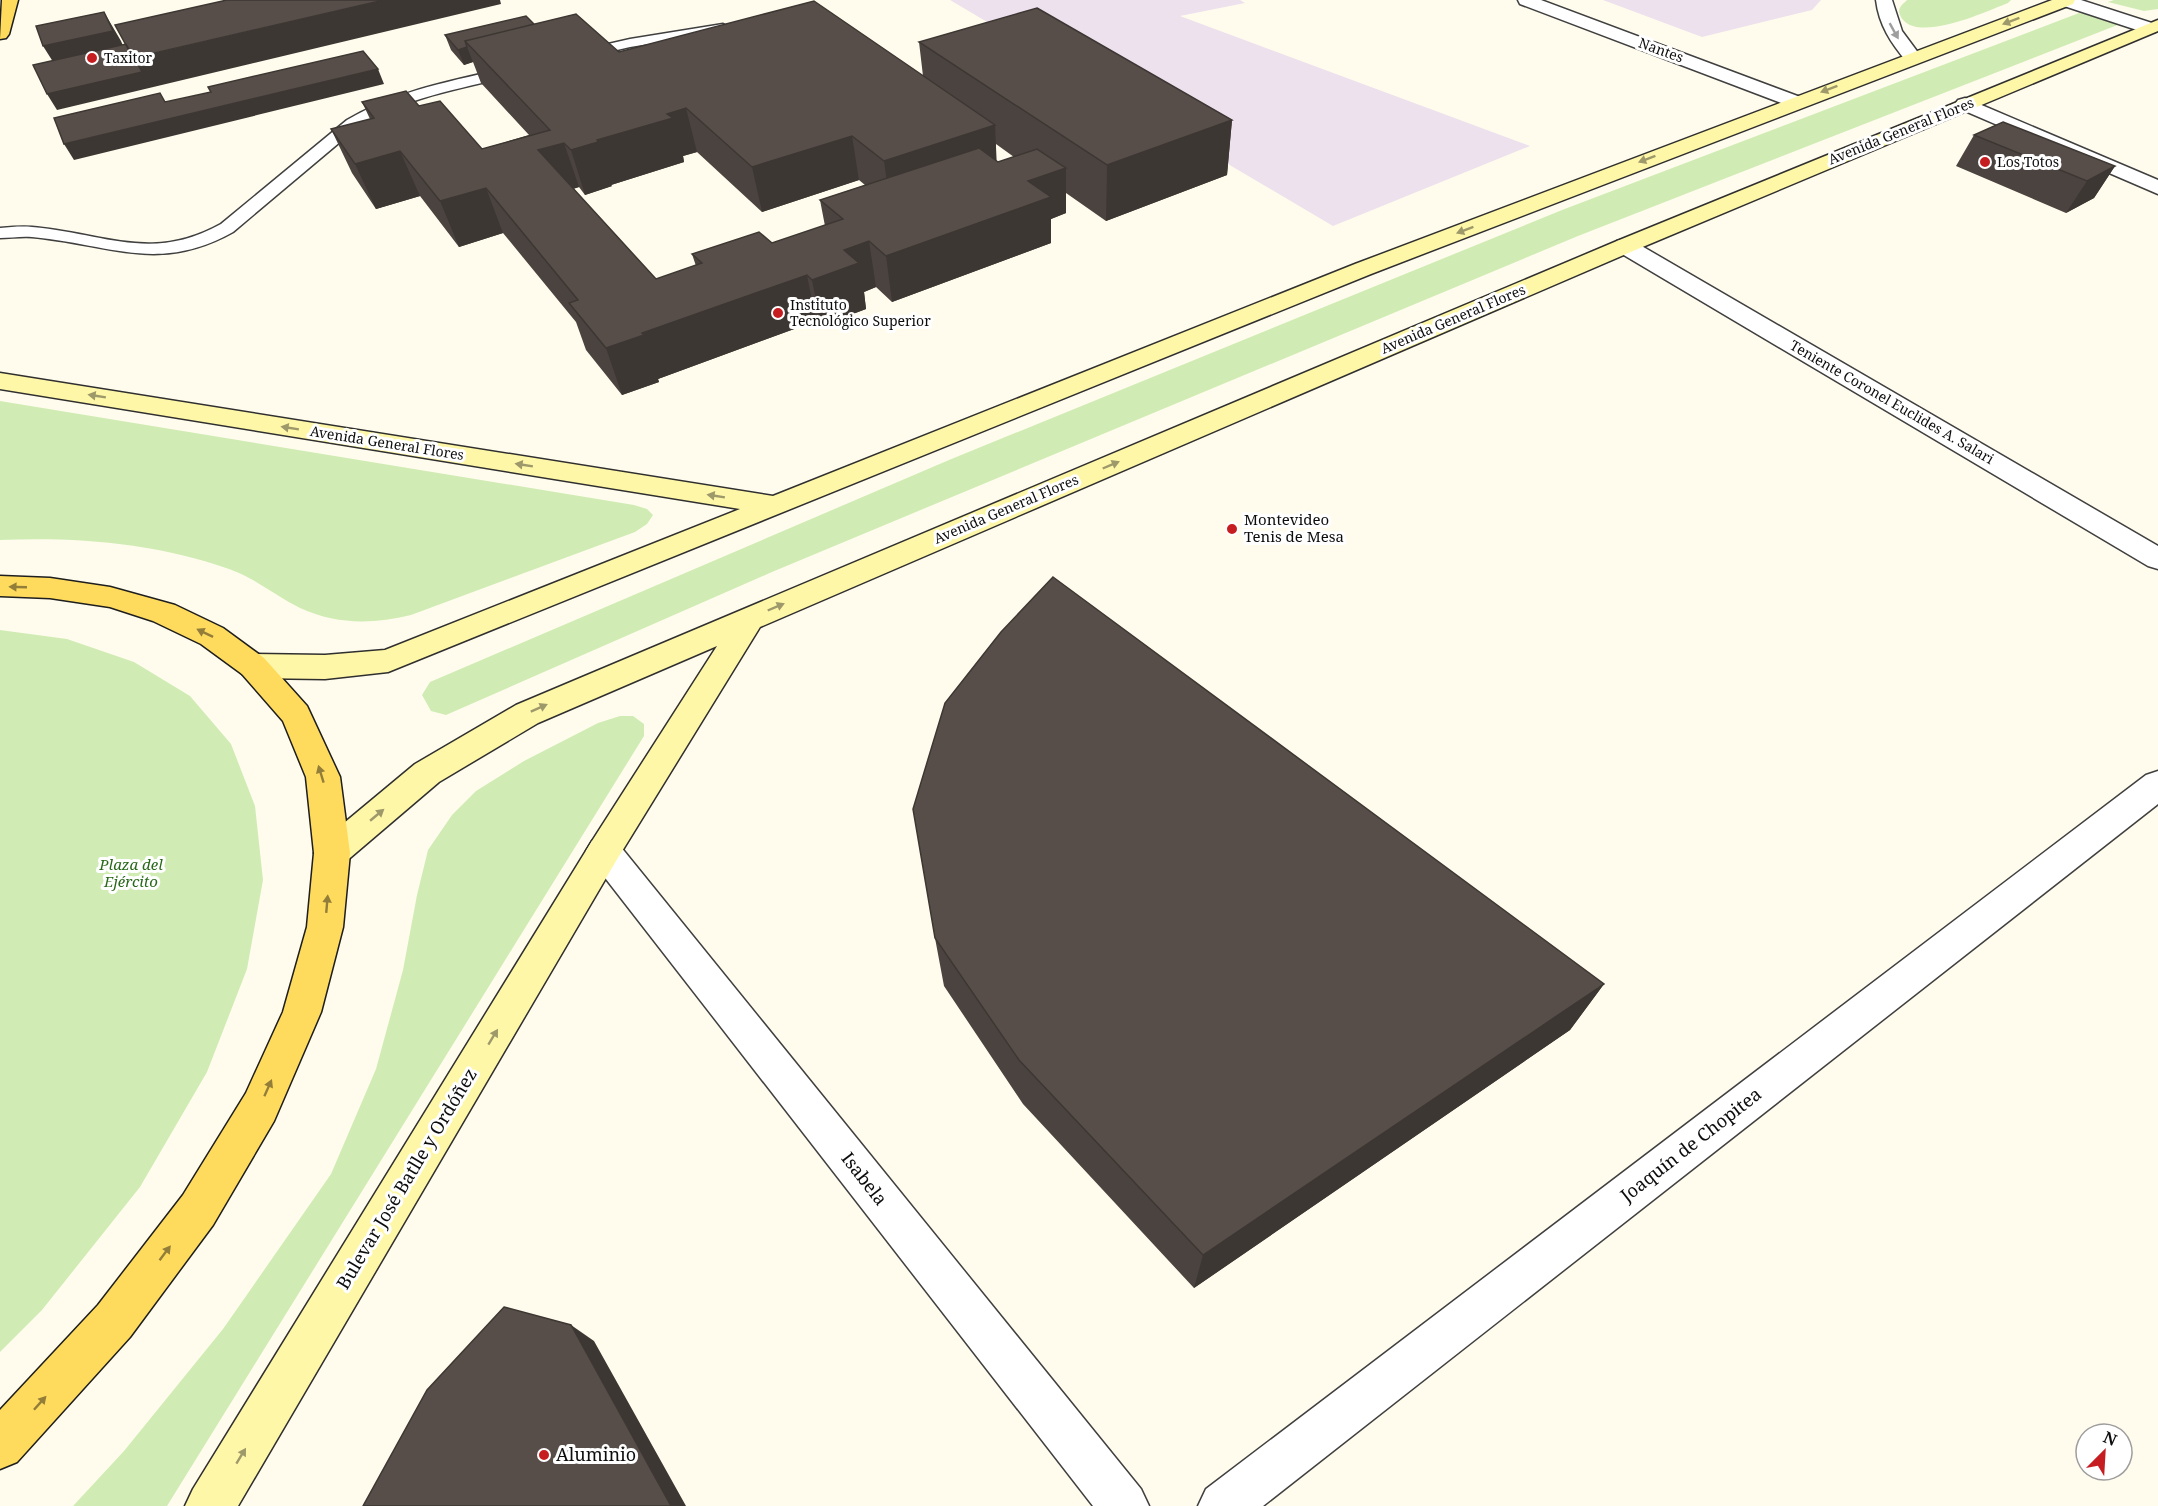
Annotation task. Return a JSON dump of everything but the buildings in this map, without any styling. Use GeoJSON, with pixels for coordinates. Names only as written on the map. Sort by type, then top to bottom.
{"type":"FeatureCollection","features":[{"type":"Feature","properties":{"kind":"main road"},"geometry":{"type":"LineString","coordinates":[[0,34],[10,0]]}},
{"type":"Feature","properties":{"kind":"main road"},"geometry":{"type":"LineString","coordinates":[[253,666],[325,667],[388,661],[1363,269],[2066,0]]}},
{"type":"Feature","properties":{"kind":"main road","name":"Avenida General Flores"},"geometry":{"type":"LineString","coordinates":[[332,853],[427,773],[527,714],[1625,246],[2154,27]]}},
{"type":"Feature","properties":{"kind":"main road","name":"Avenida General Flores"},"geometry":{"type":"LineString","coordinates":[[0,381],[774,505]]}},
{"type":"Feature","properties":{"kind":"main road"},"geometry":{"type":"LineString","coordinates":[[0,586],[50,588],[110,597],[164,613],[212,636],[253,666],[296,715],[323,777],[332,853],[325,927],[302,1012],[260,1107],[198,1210],[114,1321],[0,1445]]}},
{"type":"Feature","properties":{"kind":"main road"},"geometry":{"type":"LineString","coordinates":[[604,852],[750,618]]}},
{"type":"Feature","properties":{"kind":"main road","name":"Bulevar José Batlle y Ordóñez"},"geometry":{"type":"LineString","coordinates":[[210,1506],[604,852]]}},
{"type":"Feature","properties":{"kind":"street","name":"Nantes"},"geometry":{"type":"LineString","coordinates":[[1526,0],[1796,102]]}},
{"type":"Feature","properties":{"kind":"street"},"geometry":{"type":"LineString","coordinates":[[1884,0],[1885,14],[1894,35],[1913,58]]}},
{"type":"Feature","properties":{"kind":"street"},"geometry":{"type":"LineString","coordinates":[[2066,0],[2154,27]]}},
{"type":"Feature","properties":{"kind":"street"},"geometry":{"type":"LineString","coordinates":[[1965,104],[2158,188]]}},
{"type":"Feature","properties":{"kind":"street","name":"Teniente Coronel Euclides A. Salari"},"geometry":{"type":"LineString","coordinates":[[1625,246],[2158,559]]}},
{"type":"Feature","properties":{"kind":"street","name":"Joaquín de Chopitea"},"geometry":{"type":"LineString","coordinates":[[1224,1506],[2158,785]]}},
{"type":"Feature","properties":{"kind":"street","name":"Isabela"},"geometry":{"type":"LineString","coordinates":[[604,852],[1124,1506]]}},
{"type":"Feature","properties":{"kind":"lane"},"geometry":{"type":"LineString","coordinates":[[564,58],[630,43],[736,26]]}},
{"type":"Feature","properties":{"kind":"lane"},"geometry":{"type":"LineString","coordinates":[[0,233],[31,232],[154,251],[188,247],[205,241],[227,228],[353,123],[373,110],[394,101],[530,67]]}},
{"type":"Feature","properties":{"kind":"shaded area"},"geometry":{"type":"Polygon","coordinates":[[[950,0],[1240,0],[1245,3],[1180,16],[1530,146],[1333,226],[950,0]]]}},
{"type":"Feature","properties":{"kind":"shaded area"},"geometry":{"type":"Polygon","coordinates":[[[1603,0],[1821,0],[1812,10],[1702,37],[1603,0]]]}},
{"type":"Feature","properties":{"kind":"green space"},"geometry":{"type":"Polygon","coordinates":[[[1907,0],[2011,0],[1984,13],[1951,24],[1919,27],[1908,24],[1899,13],[1907,0]]]}},
{"type":"Feature","properties":{"kind":"green space"},"geometry":{"type":"Polygon","coordinates":[[[2158,0],[2158,9],[2144,11],[2108,2],[2158,0]]]}},
{"type":"Feature","properties":{"kind":"green space"},"geometry":{"type":"Polygon","coordinates":[[[2079,13],[2102,17],[2120,24],[1578,236],[772,572],[446,715],[431,711],[422,695],[430,682],[949,460],[1562,210],[2079,13]]]}},
{"type":"Feature","properties":{"kind":"green space"},"geometry":{"type":"Polygon","coordinates":[[[0,401],[634,505],[647,509],[653,515],[647,524],[635,532],[411,615],[369,621],[328,618],[300,608],[239,573],[173,553],[87,541],[0,540],[0,401]]]}},
{"type":"Feature","properties":{"kind":"green space","name":"Plaza del Ejército"},"geometry":{"type":"Polygon","coordinates":[[[0,630],[67,639],[134,662],[190,696],[231,744],[255,806],[263,880],[247,969],[207,1072],[140,1187],[42,1310],[0,1352],[0,630]]]}},
{"type":"Feature","properties":{"kind":"green space"},"geometry":{"type":"Polygon","coordinates":[[[620,716],[633,716],[644,724],[644,736],[167,1506],[73,1506],[124,1451],[223,1329],[331,1174],[376,1069],[403,970],[428,850],[452,815],[476,791],[524,761],[598,723],[620,716]]]}},
{"type":"Feature","properties":{"kind":"place","name":"Taxitor"},"geometry":{"type":"Point","coordinates":[92,58]}},
{"type":"Feature","properties":{"kind":"place","name":"Los Totos"},"geometry":{"type":"Point","coordinates":[1985,162]}},
{"type":"Feature","properties":{"kind":"place","name":"Instituto Tecnológico Superior"},"geometry":{"type":"Point","coordinates":[778,313]}},
{"type":"Feature","properties":{"kind":"place","name":"Montevideo Tenis de Mesa"},"geometry":{"type":"Point","coordinates":[1232,529]}},
{"type":"Feature","properties":{"kind":"place","name":"Aluminio"},"geometry":{"type":"Point","coordinates":[544,1455]}}]}
